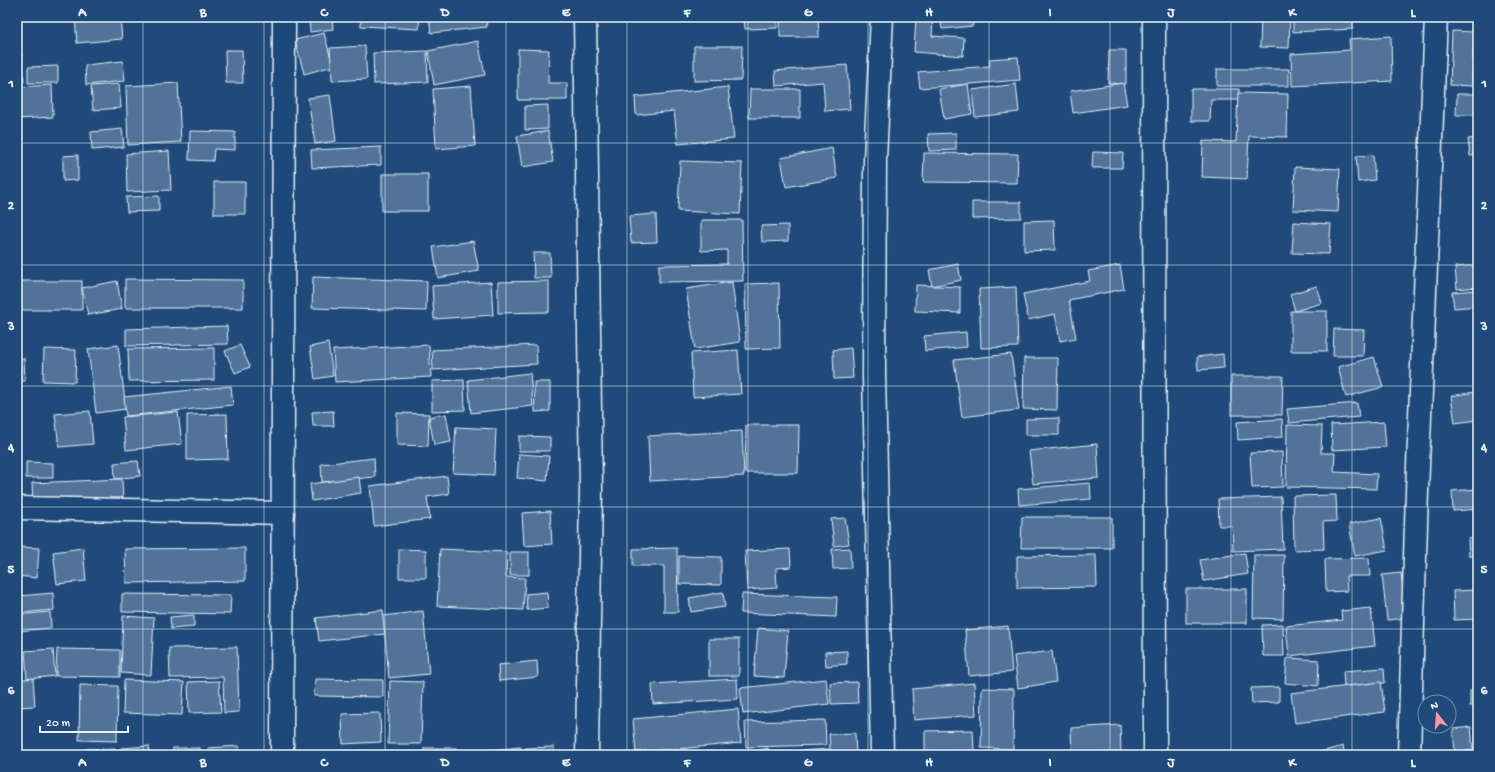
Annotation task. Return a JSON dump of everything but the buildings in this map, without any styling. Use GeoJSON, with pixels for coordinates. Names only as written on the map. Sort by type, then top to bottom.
{"type":"FeatureCollection","features":[{"type":"Feature","properties":{"kind":"street"},"geometry":{"type":"LineString","coordinates":[[282,755],[284,17]]}},
{"type":"Feature","properties":{"kind":"street"},"geometry":{"type":"LineString","coordinates":[[585,17],[591,489],[587,755]]}},
{"type":"Feature","properties":{"kind":"street"},"geometry":{"type":"LineString","coordinates":[[882,17],[875,159],[874,374],[882,755]]}},
{"type":"Feature","properties":{"kind":"street"},"geometry":{"type":"LineString","coordinates":[[1154,17],[1155,755]]}},
{"type":"Feature","properties":{"kind":"street"},"geometry":{"type":"LineString","coordinates":[[1409,755],[1417,498],[1436,17]]}},
{"type":"Feature","properties":{"kind":"street"},"geometry":{"type":"LineString","coordinates":[[17,508],[283,513]]}}]}
